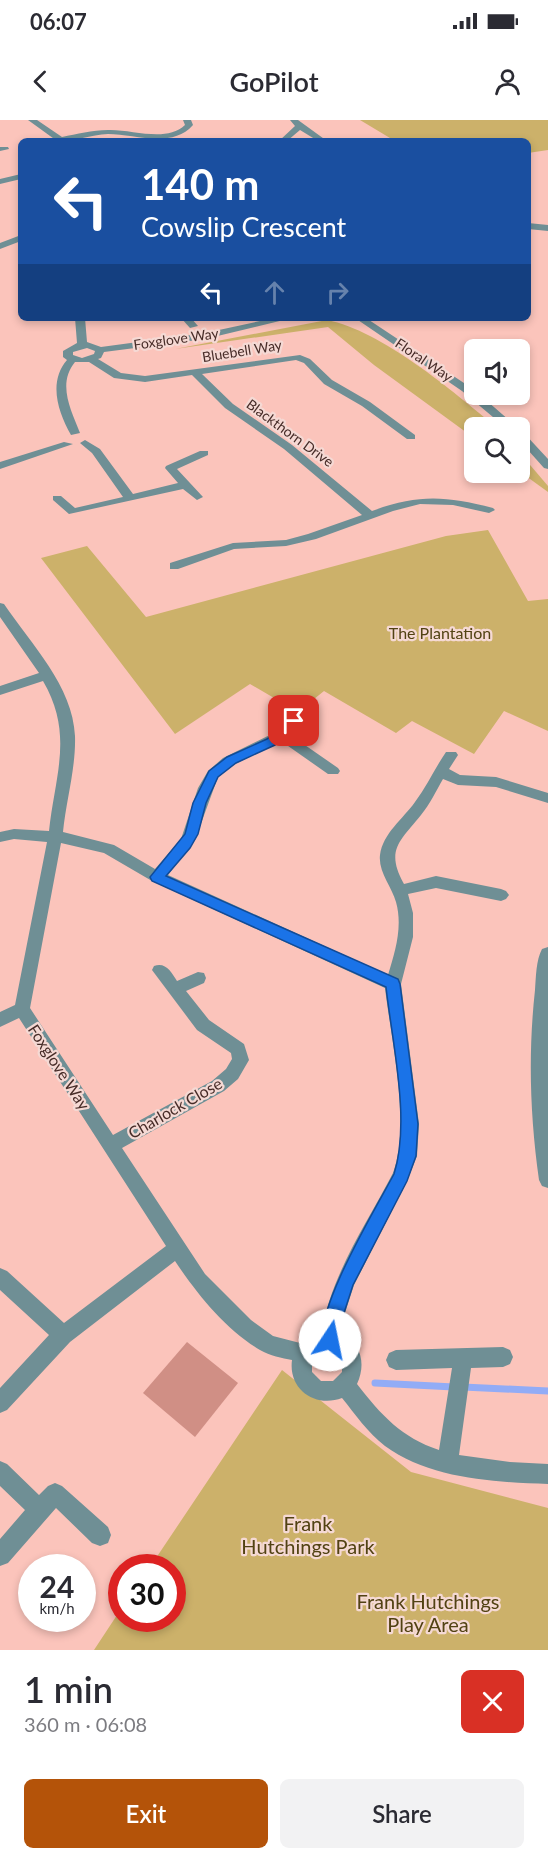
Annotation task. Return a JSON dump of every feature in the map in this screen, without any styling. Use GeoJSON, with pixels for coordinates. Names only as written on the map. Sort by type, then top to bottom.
{"type":"FeatureCollection","features":[{"type":"Feature","properties":{"kind":"street"},"geometry":{"type":"LineString","coordinates":[[32,120],[58,138]]}},
{"type":"Feature","properties":{"kind":"street"},"geometry":{"type":"LineString","coordinates":[[73,138],[108,132],[161,138],[184,130],[189,125],[187,120]]}},
{"type":"Feature","properties":{"kind":"street"},"geometry":{"type":"LineString","coordinates":[[108,132],[111,126],[109,123]]}},
{"type":"Feature","properties":{"kind":"street"},"geometry":{"type":"LineString","coordinates":[[285,138],[296,123],[318,138]]}},
{"type":"Feature","properties":{"kind":"street"},"geometry":{"type":"LineString","coordinates":[[531,226],[548,228]]}},
{"type":"Feature","properties":{"kind":"street"},"geometry":{"type":"LineString","coordinates":[[0,246],[18,239]]}},
{"type":"Feature","properties":{"kind":"street"},"geometry":{"type":"LineString","coordinates":[[80,321],[82,345]]}},
{"type":"Feature","properties":{"kind":"street","name":"Foxglove Way"},"geometry":{"type":"LineString","coordinates":[[100,350],[206,336],[274,321]]}},
{"type":"Feature","properties":{"kind":"street","name":"Floral Way"},"geometry":{"type":"LineString","coordinates":[[364,321],[466,389],[500,417]]}},
{"type":"Feature","properties":{"kind":"street"},"geometry":{"type":"LineString","coordinates":[[82,345],[93,346],[100,350],[98,356],[92,360],[72,360],[68,357],[68,351],[82,345]]}},
{"type":"Feature","properties":{"kind":"street","name":"Bluebell Way"},"geometry":{"type":"LineString","coordinates":[[92,360],[112,373],[135,379],[196,373],[290,357],[303,359],[328,382],[366,404],[411,437]]}},
{"type":"Feature","properties":{"kind":"street"},"geometry":{"type":"LineString","coordinates":[[72,360],[62,372],[60,382],[75,433]]}},
{"type":"Feature","properties":{"kind":"street","name":"Blackthorn Drive"},"geometry":{"type":"LineString","coordinates":[[196,373],[228,406],[305,461],[369,515]]}},
{"type":"Feature","properties":{"kind":"street"},"geometry":{"type":"LineString","coordinates":[[68,444],[66,437],[75,433],[88,436],[86,443]]}},
{"type":"Feature","properties":{"kind":"street"},"geometry":{"type":"LineString","coordinates":[[0,466],[68,444],[77,446],[86,443]]}},
{"type":"Feature","properties":{"kind":"street"},"geometry":{"type":"LineString","coordinates":[[86,443],[96,451],[130,498]]}},
{"type":"Feature","properties":{"kind":"street"},"geometry":{"type":"LineString","coordinates":[[530,446],[548,466]]}},
{"type":"Feature","properties":{"kind":"street"},"geometry":{"type":"LineString","coordinates":[[197,497],[170,468],[204,453]]}},
{"type":"Feature","properties":{"kind":"street"},"geometry":{"type":"LineString","coordinates":[[57,498],[74,512],[185,485]]}},
{"type":"Feature","properties":{"kind":"street"},"geometry":{"type":"LineString","coordinates":[[174,566],[233,546],[286,543],[312,537],[369,515],[420,501],[453,502],[489,510]]}},
{"type":"Feature","properties":{"kind":"street","name":"Foxglove Way"},"geometry":{"type":"LineString","coordinates":[[0,607],[46,675],[65,718],[67,732],[65,764],[55,821],[57,837],[51,851],[22,1009],[198,1280],[244,1327],[268,1344],[303,1354]]}},
{"type":"Feature","properties":{"kind":"street"},"geometry":{"type":"LineString","coordinates":[[0,691],[46,675]]}},
{"type":"Feature","properties":{"kind":"street"},"geometry":{"type":"LineString","coordinates":[[157,877],[192,834],[199,803],[213,774],[231,760],[281,735],[294,721]]}},
{"type":"Feature","properties":{"kind":"street"},"geometry":{"type":"LineString","coordinates":[[281,735],[333,771]]}},
{"type":"Feature","properties":{"kind":"street"},"geometry":{"type":"LineString","coordinates":[[330,1340],[334,1316],[346,1282],[401,1175],[408,1156],[410,1124],[393,984],[406,938],[405,917],[399,891],[387,867],[387,853],[402,826],[419,808],[451,755]]}},
{"type":"Feature","properties":{"kind":"street"},"geometry":{"type":"LineString","coordinates":[[440,771],[458,780],[496,782],[548,798]]}},
{"type":"Feature","properties":{"kind":"street"},"geometry":{"type":"LineString","coordinates":[[0,837],[14,834],[72,838],[109,849],[157,877],[393,984]]}},
{"type":"Feature","properties":{"kind":"street"},"geometry":{"type":"LineString","coordinates":[[399,891],[436,882],[501,895]]}},
{"type":"Feature","properties":{"kind":"street"},"geometry":{"type":"LineString","coordinates":[[548,953],[542,993],[537,1082],[539,1130],[548,1180]]}},
{"type":"Feature","properties":{"kind":"street","name":"Charlock Close"},"geometry":{"type":"LineString","coordinates":[[110,1146],[218,1086],[232,1074],[241,1060],[238,1049],[203,1025],[160,970]]}},
{"type":"Feature","properties":{"kind":"street"},"geometry":{"type":"LineString","coordinates":[[175,989],[198,978]]}},
{"type":"Feature","properties":{"kind":"street"},"geometry":{"type":"LineString","coordinates":[[0,1020],[22,1009]]}},
{"type":"Feature","properties":{"kind":"street"},"geometry":{"type":"LineString","coordinates":[[0,1403],[63,1335],[177,1250]]}},
{"type":"Feature","properties":{"kind":"street"},"geometry":{"type":"LineString","coordinates":[[0,1277],[63,1335]]}},
{"type":"Feature","properties":{"kind":"street"},"geometry":{"type":"LineString","coordinates":[[330,1340],[344,1347],[352,1361],[351,1377],[345,1385],[332,1391],[315,1388],[302,1371],[303,1354],[314,1342],[330,1340]]}},
{"type":"Feature","properties":{"kind":"street"},"geometry":{"type":"LineString","coordinates":[[396,1360],[461,1374],[503,1357]]}},
{"type":"Feature","properties":{"kind":"street"},"geometry":{"type":"LineString","coordinates":[[448,1461],[461,1374]]}},
{"type":"Feature","properties":{"kind":"street"},"geometry":{"type":"LineString","coordinates":[[345,1385],[391,1438],[412,1451],[448,1461],[518,1474],[548,1474]]}},
{"type":"Feature","properties":{"kind":"street"},"geometry":{"type":"LineString","coordinates":[[0,1471],[40,1510]]}},
{"type":"Feature","properties":{"kind":"street"},"geometry":{"type":"LineString","coordinates":[[0,1555],[55,1493],[100,1535]]}},
{"type":"Feature","properties":{"kind":"green space"},"geometry":{"type":"Polygon","coordinates":[[[360,120],[548,120],[548,150],[531,153],[531,138],[390,138],[360,120]]]}},
{"type":"Feature","properties":{"kind":"green space"},"geometry":{"type":"Polygon","coordinates":[[[330,321],[371,336],[393,349],[438,380],[464,401],[464,405],[469,405],[484,417],[464,417],[464,431],[374,365],[328,327],[175,349],[330,321]]]}},
{"type":"Feature","properties":{"kind":"green space"},"geometry":{"type":"Polygon","coordinates":[[[530,465],[548,486],[548,492],[530,479],[530,465]]]}},
{"type":"Feature","properties":{"kind":"green space","name":"The Plantation"},"geometry":{"type":"Polygon","coordinates":[[[488,530],[528,601],[548,599],[548,731],[504,711],[474,754],[412,721],[396,733],[324,691],[298,712],[250,684],[175,734],[41,558],[87,546],[146,617],[446,536],[488,530]]]}},
{"type":"Feature","properties":{"kind":"green space","name":"Frank Hutchings Park"},"geometry":{"type":"Polygon","coordinates":[[[282,1370],[411,1472],[548,1508],[548,1650],[94,1650],[108,1629],[108,1632],[186,1632],[186,1554],[159,1554],[282,1370]]]}},
{"type":"Feature","properties":{"kind":"building"},"geometry":{"type":"Polygon","coordinates":[[[187,1342],[238,1383],[195,1437],[143,1393],[187,1342]]]}},
{"type":"Feature","properties":{"kind":"waterway"},"geometry":{"type":"LineString","coordinates":[[375,1383],[454,1387]]}},
{"type":"Feature","properties":{"kind":"waterway"},"geometry":{"type":"LineString","coordinates":[[463,1387],[548,1391]]}},
{"type":"Feature","properties":{"kind":"route"},"geometry":{"type":"LineString","coordinates":[[294,721],[271,742],[231,760],[213,774],[199,803],[192,834],[157,877],[258,925],[393,984],[410,1124],[408,1156],[401,1175],[346,1282],[334,1316],[330,1340]]}},
{"type":"Feature","properties":{"kind":"park label","name":"Frank Hutchings Play Area"},"geometry":{"type":"Point","coordinates":[428,1614]}}]}
